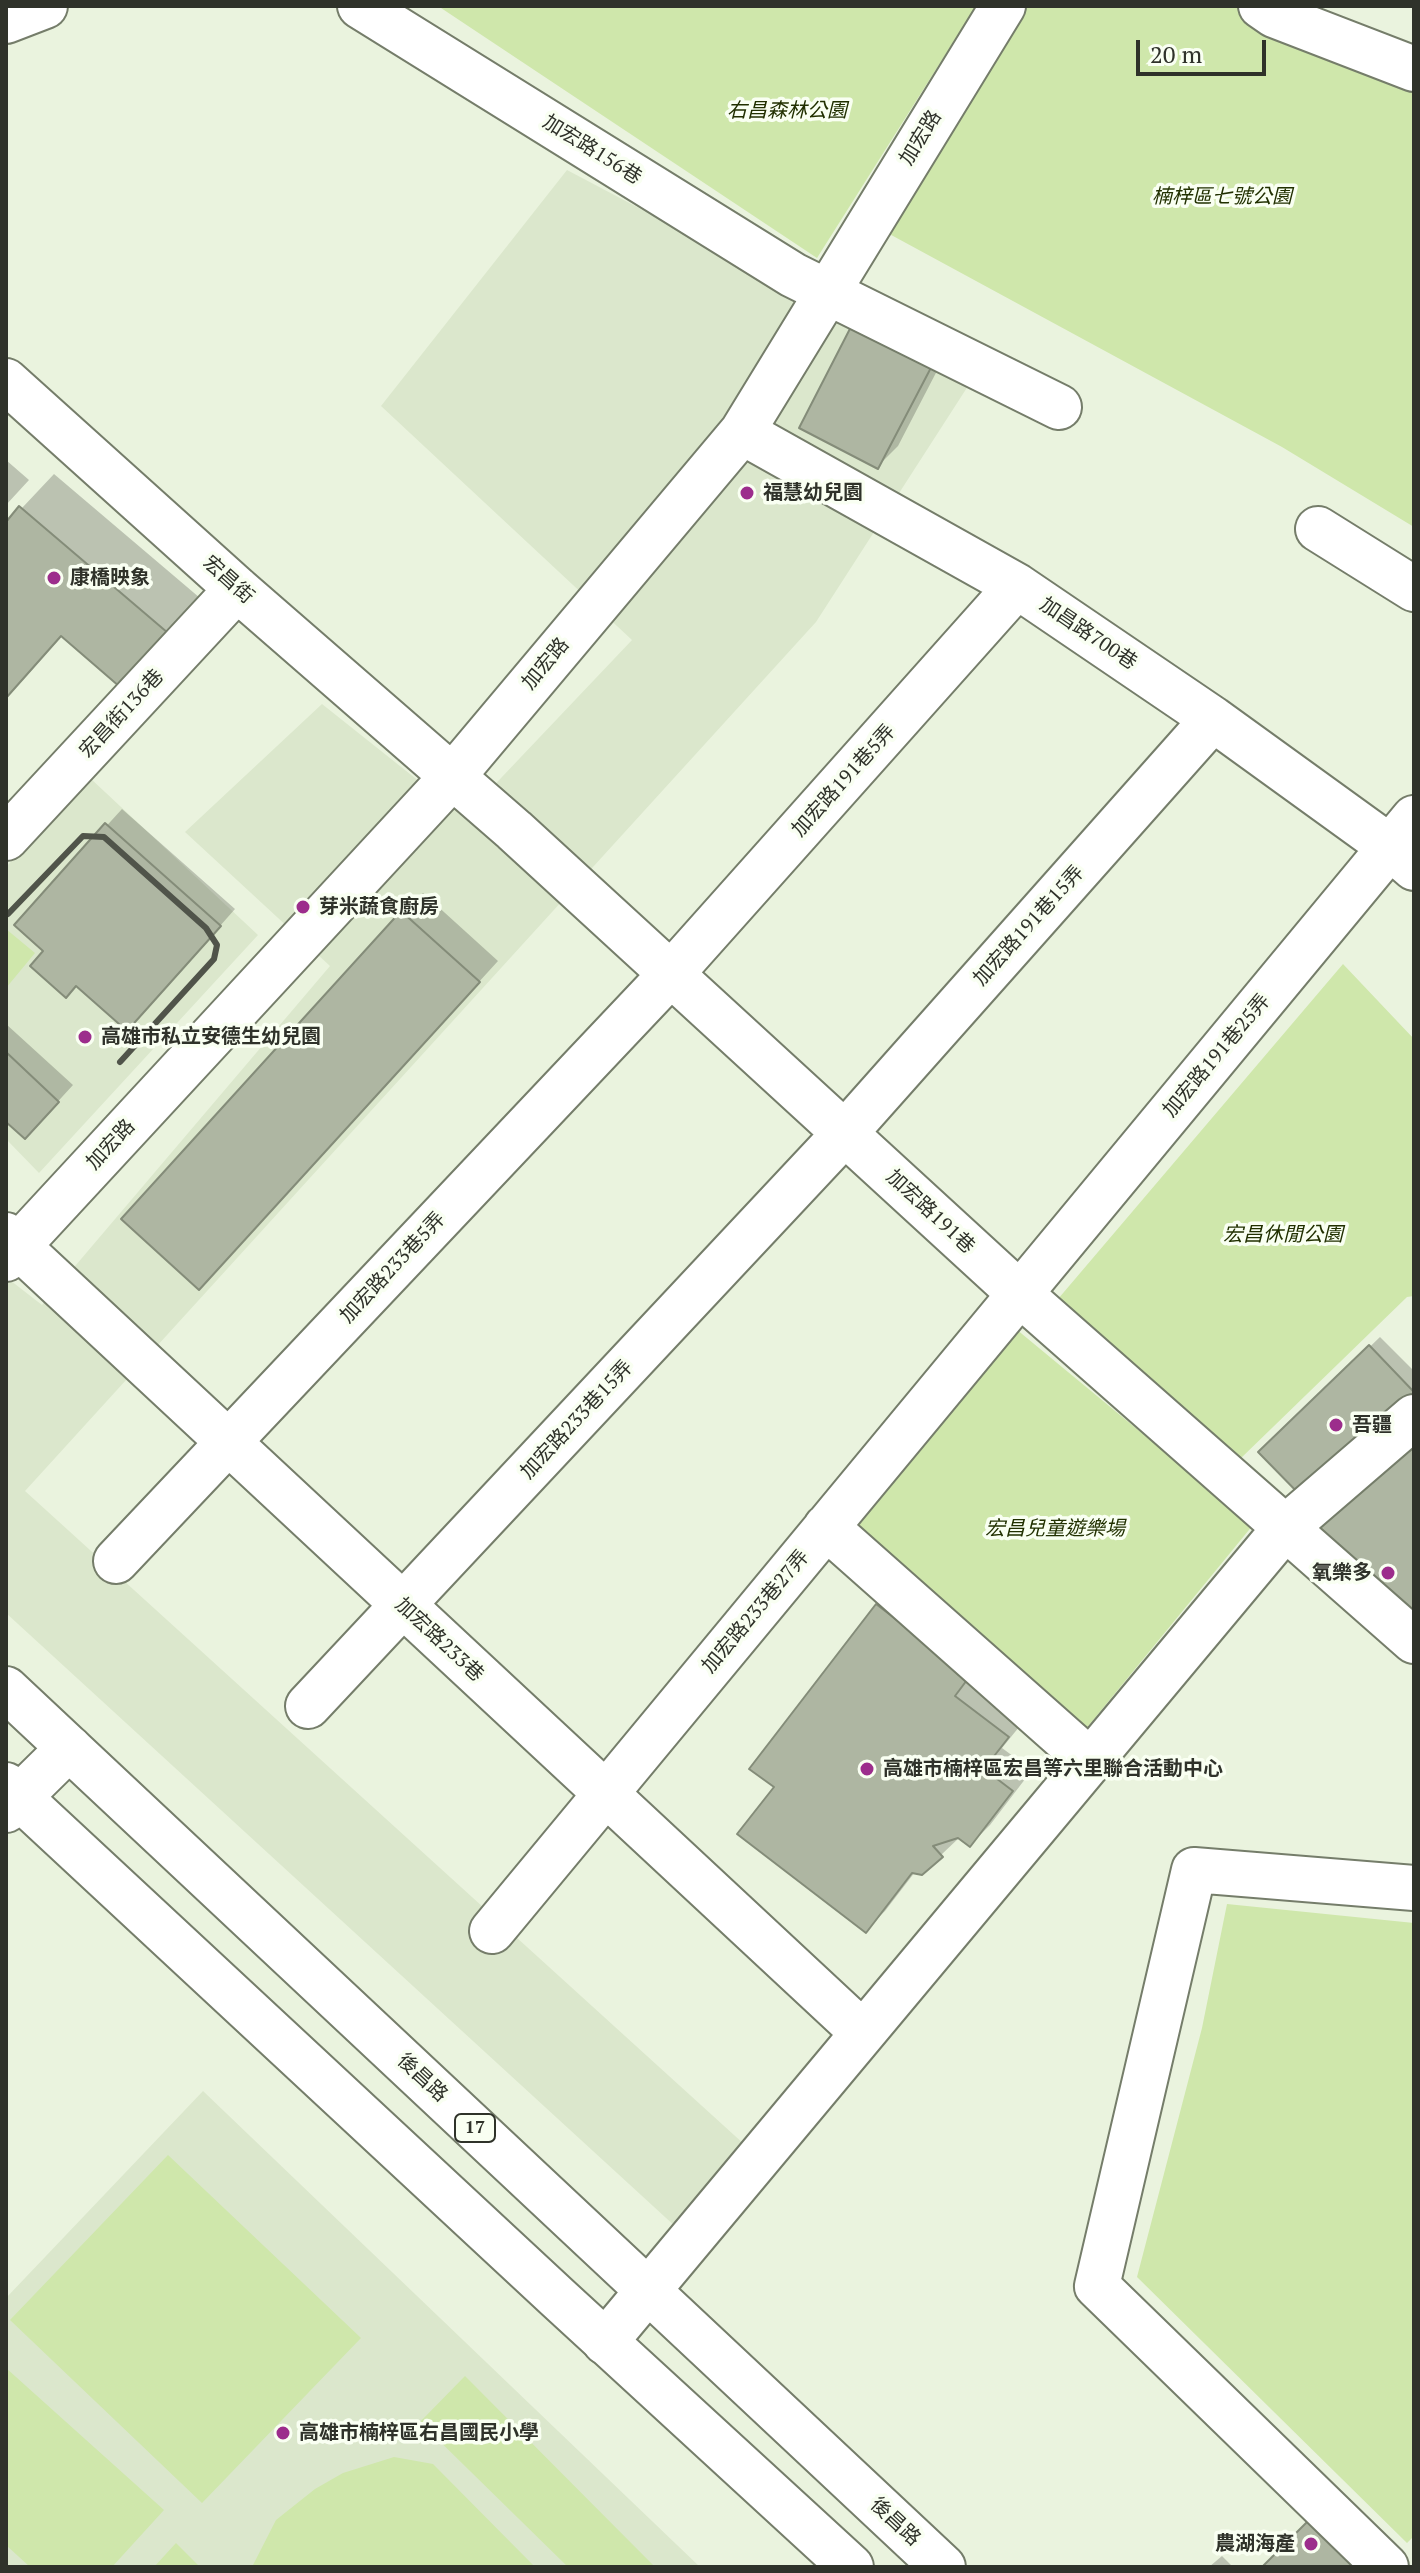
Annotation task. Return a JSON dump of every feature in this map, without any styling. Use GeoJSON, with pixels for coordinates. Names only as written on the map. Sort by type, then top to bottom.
{"type":"FeatureCollection","features":[{"type":"Feature","properties":{"kind":"street"},"geometry":{"type":"LineString","coordinates":[[6,21],[45,6]]}},
{"type":"Feature","properties":{"kind":"street","name":"加宏路156巷"},"geometry":{"type":"LineString","coordinates":[[360,6],[793,275],[1059,407]]}},
{"type":"Feature","properties":{"kind":"street","name":"加宏路"},"geometry":{"type":"LineString","coordinates":[[10,1247],[452,777],[742,432],[1003,6]]}},
{"type":"Feature","properties":{"kind":"street"},"geometry":{"type":"LineString","coordinates":[[1261,6],[1274,15],[1414,69]]}},
{"type":"Feature","properties":{"kind":"street","name":"宏昌街"},"geometry":{"type":"LineString","coordinates":[[6,381],[452,777]]}},
{"type":"Feature","properties":{"kind":"street","name":"加昌路700巷"},"geometry":{"type":"LineString","coordinates":[[742,432],[1017,586],[1213,719],[1406,844]]}},
{"type":"Feature","properties":{"kind":"street"},"geometry":{"type":"LineString","coordinates":[[1318,529],[1414,589]]}},
{"type":"Feature","properties":{"kind":"street","name":"加宏路191巷5弄"},"geometry":{"type":"LineString","coordinates":[[670,975],[1017,586]]}},
{"type":"Feature","properties":{"kind":"street","name":"宏昌街136巷"},"geometry":{"type":"LineString","coordinates":[[6,838],[237,589]]}},
{"type":"Feature","properties":{"kind":"street","name":"加宏路191巷15弄"},"geometry":{"type":"LineString","coordinates":[[845,1133],[1213,719]]}},
{"type":"Feature","properties":{"kind":"street","name":"加宏路191巷"},"geometry":{"type":"LineString","coordinates":[[452,777],[514,830],[1020,1294],[1414,1641]]}},
{"type":"Feature","properties":{"kind":"street","name":"加宏路191巷25弄"},"geometry":{"type":"LineString","coordinates":[[1020,1294],[1406,844]]}},
{"type":"Feature","properties":{"kind":"street","name":"加宏路233巷5弄"},"geometry":{"type":"LineString","coordinates":[[116,1561],[670,975]]}},
{"type":"Feature","properties":{"kind":"street","name":"加宏路233巷15弄"},"geometry":{"type":"LineString","coordinates":[[308,1706],[845,1133]]}},
{"type":"Feature","properties":{"kind":"street","name":"加宏路233巷"},"geometry":{"type":"LineString","coordinates":[[10,1247],[228,1443],[863,2033]]}},
{"type":"Feature","properties":{"kind":"street","name":"加宏路233巷27弄"},"geometry":{"type":"LineString","coordinates":[[492,1931],[1020,1294]]}},
{"type":"Feature","properties":{"kind":"street"},"geometry":{"type":"LineString","coordinates":[[605,2342],[1285,1528],[1414,1417]]}},
{"type":"Feature","properties":{"kind":"street"},"geometry":{"type":"LineString","coordinates":[[826,1527],[1090,1761]]}},
{"type":"Feature","properties":{"kind":"street","name":"後昌路"},"geometry":{"type":"LineString","coordinates":[[6,1689],[943,2567]]}},
{"type":"Feature","properties":{"kind":"street"},"geometry":{"type":"LineString","coordinates":[[69,1748],[10,1797],[851,2567]]}},
{"type":"Feature","properties":{"kind":"street"},"geometry":{"type":"LineString","coordinates":[[1386,2567],[1097,2286],[1194,1870],[1414,1888]]}},
{"type":"Feature","properties":{"kind":"shaded area"},"geometry":{"type":"Polygon","coordinates":[[[567,170],[970,383],[816,622],[25,1491],[745,2145],[677,2228],[6,1613],[6,1277],[42,1305],[330,966],[185,832],[322,704],[464,817],[632,640],[381,406],[567,170]]]}},
{"type":"Feature","properties":{"kind":"shaded area","name":"高雄市私立安德生幼兒園"},"geometry":{"type":"Polygon","coordinates":[[[90,778],[258,935],[39,1173],[6,1139],[6,867],[90,778]]]}},
{"type":"Feature","properties":{"kind":"shaded area","name":"高雄市楠梓區右昌國民小學"},"geometry":{"type":"Polygon","coordinates":[[[203,2091],[700,2567],[6,2567],[6,2298],[203,2091]]]}},
{"type":"Feature","properties":{"kind":"green space","name":"右昌森林公園"},"geometry":{"type":"Polygon","coordinates":[[[438,6],[976,6],[817,258],[438,6]]]}},
{"type":"Feature","properties":{"kind":"green space","name":"楠梓區七號公園"},"geometry":{"type":"Polygon","coordinates":[[[1028,6],[1315,6],[1386,43],[1414,67],[1414,527],[1282,447],[882,230],[1028,6]]]}},
{"type":"Feature","properties":{"kind":"green space"},"geometry":{"type":"Polygon","coordinates":[[[6,929],[35,953],[6,988],[6,929]]]}},
{"type":"Feature","properties":{"kind":"green space","name":"宏昌休閒公園"},"geometry":{"type":"Polygon","coordinates":[[[1343,964],[1414,1039],[1414,1296],[1407,1297],[1239,1460],[1058,1299],[1343,964]]]}},
{"type":"Feature","properties":{"kind":"green space","name":"宏昌兒童遊樂場"},"geometry":{"type":"Polygon","coordinates":[[[1016,1329],[1253,1525],[1085,1730],[857,1526],[1016,1329]]]}},
{"type":"Feature","properties":{"kind":"green space"},"geometry":{"type":"Polygon","coordinates":[[[1227,1904],[1414,1923],[1414,2536],[1407,2543],[1137,2277],[1202,2028],[1227,1904]]]}},
{"type":"Feature","properties":{"kind":"green space"},"geometry":{"type":"Polygon","coordinates":[[[168,2155],[361,2338],[202,2503],[10,2320],[168,2155]]]}},
{"type":"Feature","properties":{"kind":"green space"},"geometry":{"type":"Polygon","coordinates":[[[6,2368],[164,2510],[112,2567],[30,2567],[6,2545],[6,2368]]]}},
{"type":"Feature","properties":{"kind":"green space"},"geometry":{"type":"Polygon","coordinates":[[[465,2376],[655,2567],[568,2567],[420,2422],[465,2376]]]}},
{"type":"Feature","properties":{"kind":"green space"},"geometry":{"type":"Polygon","coordinates":[[[394,2457],[433,2464],[535,2567],[252,2567],[276,2520],[315,2489],[343,2473],[394,2457]]]}},
{"type":"Feature","properties":{"kind":"green space"},"geometry":{"type":"Polygon","coordinates":[[[176,2543],[200,2567],[154,2567],[176,2543]]]}},
{"type":"Feature","properties":{"kind":"building"},"geometry":{"type":"Polygon","coordinates":[[[855,319],[935,360],[878,469],[799,428],[855,319]]]}},
{"type":"Feature","properties":{"kind":"building","name":"康橋映象"},"geometry":{"type":"Polygon","coordinates":[[[19,506],[168,633],[120,687],[61,636],[6,698],[6,522],[19,506]]]}},
{"type":"Feature","properties":{"kind":"building"},"geometry":{"type":"Polygon","coordinates":[[[105,823],[221,926],[127,1031],[76,986],[66,998],[30,966],[43,951],[14,925],[105,823]]]}},
{"type":"Feature","properties":{"kind":"building"},"geometry":{"type":"Polygon","coordinates":[[[401,911],[480,982],[199,1290],[121,1219],[401,911]]]}},
{"type":"Feature","properties":{"kind":"building"},"geometry":{"type":"Polygon","coordinates":[[[6,1052],[59,1102],[25,1139],[6,1122],[6,1052]]]}},
{"type":"Feature","properties":{"kind":"building","name":"吾疆"},"geometry":{"type":"Polygon","coordinates":[[[1369,1345],[1414,1392],[1414,1399],[1307,1502],[1258,1452],[1369,1345]]]}},
{"type":"Feature","properties":{"kind":"building","name":"氧樂多"},"geometry":{"type":"Polygon","coordinates":[[[1414,1437],[1414,1619],[1312,1527],[1414,1437]]]}},
{"type":"Feature","properties":{"kind":"building","name":"高雄市楠梓區宏昌等六里聯合活動中心"},"geometry":{"type":"Polygon","coordinates":[[[876,1604],[970,1676],[955,1696],[1009,1737],[984,1769],[1013,1791],[970,1847],[958,1838],[933,1846],[943,1857],[922,1875],[912,1873],[866,1933],[737,1834],[774,1787],[749,1769],[876,1604]]]}},
{"type":"Feature","properties":{"kind":"building","name":"農湖海產"},"geometry":{"type":"Polygon","coordinates":[[[1309,2520],[1366,2567],[1262,2567],[1309,2520]]]}},
{"type":"Feature","properties":{"kind":"railway"},"geometry":{"type":"LineString","coordinates":[[8,914],[83,836],[104,837],[206,928],[217,945],[214,959],[120,1062]]}},
{"type":"Feature","properties":{"kind":"place","name":"福慧幼兒園"},"geometry":{"type":"Point","coordinates":[747,493]}},
{"type":"Feature","properties":{"kind":"place","name":"康橋映象"},"geometry":{"type":"Point","coordinates":[54,578]}},
{"type":"Feature","properties":{"kind":"place","name":"芽米蔬食廚房"},"geometry":{"type":"Point","coordinates":[303,907]}},
{"type":"Feature","properties":{"kind":"place","name":"高雄市私立安德生幼兒園"},"geometry":{"type":"Point","coordinates":[85,1037]}},
{"type":"Feature","properties":{"kind":"place","name":"吾疆"},"geometry":{"type":"Point","coordinates":[1336,1425]}},
{"type":"Feature","properties":{"kind":"place","name":"氧樂多"},"geometry":{"type":"Point","coordinates":[1388,1573]}},
{"type":"Feature","properties":{"kind":"place","name":"高雄市楠梓區宏昌等六里聯合活動中心"},"geometry":{"type":"Point","coordinates":[867,1769]}},
{"type":"Feature","properties":{"kind":"place","name":"高雄市楠梓區右昌國民小學"},"geometry":{"type":"Point","coordinates":[283,2433]}},
{"type":"Feature","properties":{"kind":"place","name":"農湖海產"},"geometry":{"type":"Point","coordinates":[1311,2544]}}]}
